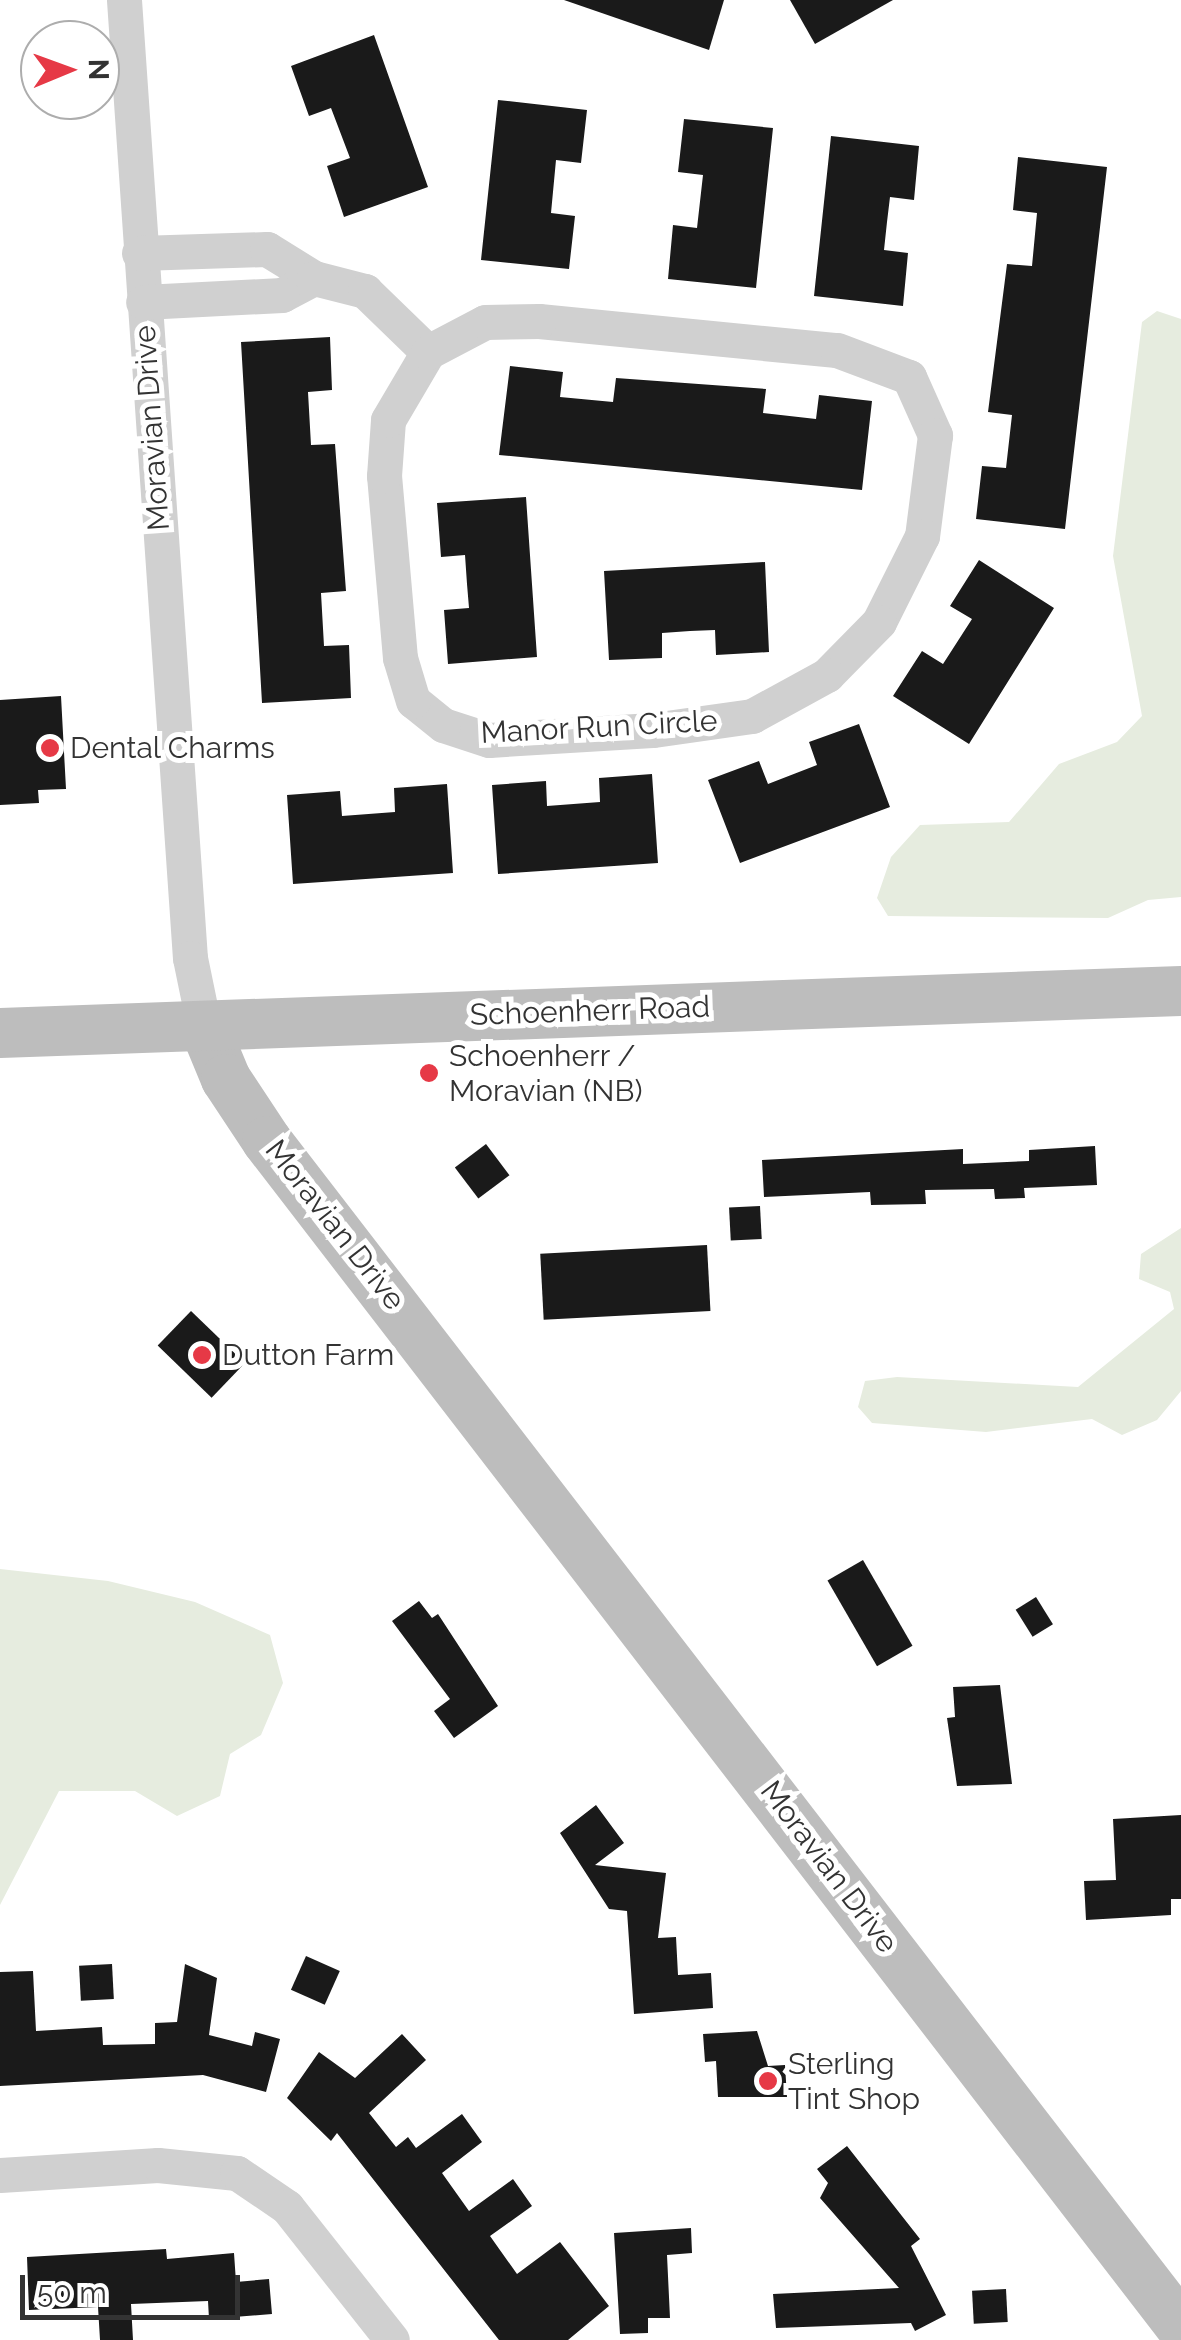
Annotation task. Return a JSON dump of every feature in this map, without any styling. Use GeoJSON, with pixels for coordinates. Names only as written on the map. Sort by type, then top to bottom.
{"type":"FeatureCollection","features":[{"type":"Feature","properties":{"kind":"street","name":"Moravian Drive"},"geometry":{"type":"LineString","coordinates":[[124,0],[190,958],[204,1026],[226,1079],[268,1142],[1181,2327]]}},
{"type":"Feature","properties":{"kind":"street"},"geometry":{"type":"LineString","coordinates":[[139,254],[266,249],[314,278],[365,291],[428,352]]}},
{"type":"Feature","properties":{"kind":"street"},"geometry":{"type":"LineString","coordinates":[[142,302],[282,294],[314,278]]}},
{"type":"Feature","properties":{"kind":"street","name":"Manor Run Circle"},"geometry":{"type":"LineString","coordinates":[[506,320],[866,356],[909,377],[935,435],[930,501],[907,576],[880,622],[827,675],[752,716],[580,734],[462,734],[413,701],[400,658],[383,447],[398,397],[428,352],[506,320]]}},
{"type":"Feature","properties":{"kind":"street","name":"Schoenherr Road"},"geometry":{"type":"LineString","coordinates":[[0,1033],[1181,991]]}},
{"type":"Feature","properties":{"kind":"street"},"geometry":{"type":"LineString","coordinates":[[0,2174],[158,2165],[237,2173],[286,2207],[392,2340]]}},
{"type":"Feature","properties":{"kind":"shaded area"},"geometry":{"type":"Polygon","coordinates":[[[1157,311],[1181,319],[1181,897],[1148,900],[1108,918],[888,916],[877,898],[891,857],[920,825],[1009,822],[1059,764],[1117,742],[1142,716],[1113,556],[1142,322],[1157,311]]]}},
{"type":"Feature","properties":{"kind":"shaded area"},"geometry":{"type":"Polygon","coordinates":[[[1181,1228],[1181,1391],[1157,1420],[1122,1435],[1092,1419],[986,1432],[872,1423],[858,1407],[865,1381],[897,1377],[1078,1387],[1174,1309],[1170,1292],[1139,1279],[1141,1254],[1181,1228]]]}},
{"type":"Feature","properties":{"kind":"shaded area"},"geometry":{"type":"Polygon","coordinates":[[[0,1569],[108,1581],[195,1602],[270,1635],[283,1683],[261,1735],[230,1754],[220,1796],[177,1816],[135,1791],[59,1791],[0,1905],[0,1569]]]}},
{"type":"Feature","properties":{"kind":"building"},"geometry":{"type":"Polygon","coordinates":[[[564,0],[724,0],[709,50],[564,0]]]}},
{"type":"Feature","properties":{"kind":"building"},"geometry":{"type":"Polygon","coordinates":[[[790,0],[893,0],[815,44],[790,0]]]}},
{"type":"Feature","properties":{"kind":"building"},"geometry":{"type":"Polygon","coordinates":[[[374,35],[428,187],[344,217],[327,166],[350,158],[331,108],[309,116],[291,66],[374,35]]]}},
{"type":"Feature","properties":{"kind":"building"},"geometry":{"type":"Polygon","coordinates":[[[498,100],[587,110],[581,163],[556,160],[551,213],[575,216],[569,269],[481,260],[498,100]]]}},
{"type":"Feature","properties":{"kind":"building"},"geometry":{"type":"Polygon","coordinates":[[[684,119],[773,128],[756,288],[668,279],[673,225],[697,228],[703,175],[678,172],[684,119]]]}},
{"type":"Feature","properties":{"kind":"building"},"geometry":{"type":"Polygon","coordinates":[[[831,136],[919,146],[914,200],[890,197],[884,250],[908,253],[903,306],[814,296],[831,136]]]}},
{"type":"Feature","properties":{"kind":"building"},"geometry":{"type":"Polygon","coordinates":[[[1018,157],[1107,167],[1065,529],[976,519],[982,466],[1006,468],[1012,415],[988,412],[1007,264],[1032,266],[1037,213],[1013,210],[1018,157]]]}},
{"type":"Feature","properties":{"kind":"building"},"geometry":{"type":"Polygon","coordinates":[[[330,337],[332,390],[308,392],[311,445],[335,444],[346,591],[321,593],[324,646],[349,645],[351,698],[262,703],[241,342],[330,337]]]}},
{"type":"Feature","properties":{"kind":"building"},"geometry":{"type":"Polygon","coordinates":[[[510,366],[563,372],[560,397],[613,402],[616,378],[766,389],[763,413],[816,419],[819,395],[872,401],[862,490],[499,455],[510,366]]]}},
{"type":"Feature","properties":{"kind":"building"},"geometry":{"type":"Polygon","coordinates":[[[526,497],[537,657],[448,664],[444,610],[469,608],[465,555],[441,557],[437,503],[526,497]]]}},
{"type":"Feature","properties":{"kind":"building"},"geometry":{"type":"Polygon","coordinates":[[[979,560],[1054,608],[969,744],[893,696],[922,651],[943,664],[972,619],[950,606],[979,560]]]}},
{"type":"Feature","properties":{"kind":"building"},"geometry":{"type":"Polygon","coordinates":[[[765,562],[769,652],[716,655],[715,630],[690,631],[662,633],[662,658],[609,660],[604,571],[765,562]]]}},
{"type":"Feature","properties":{"kind":"building"},"geometry":{"type":"Polygon","coordinates":[[[61,696],[66,789],[38,790],[39,803],[0,805],[0,700],[61,696]]]}},
{"type":"Feature","properties":{"kind":"building"},"geometry":{"type":"Polygon","coordinates":[[[859,724],[890,807],[740,863],[708,780],[759,761],[768,784],[817,765],[809,742],[859,724]]]}},
{"type":"Feature","properties":{"kind":"building"},"geometry":{"type":"Polygon","coordinates":[[[652,774],[658,863],[498,874],[492,785],[546,781],[547,806],[600,802],[599,778],[652,774]]]}},
{"type":"Feature","properties":{"kind":"building"},"geometry":{"type":"Polygon","coordinates":[[[447,784],[453,873],[293,884],[287,795],[340,791],[342,816],[395,812],[394,788],[447,784]]]}},
{"type":"Feature","properties":{"kind":"building"},"geometry":{"type":"Polygon","coordinates":[[[486,1144],[509,1175],[478,1199],[455,1167],[486,1144]]]}},
{"type":"Feature","properties":{"kind":"building"},"geometry":{"type":"Polygon","coordinates":[[[1095,1146],[1097,1185],[1024,1188],[1025,1198],[995,1199],[994,1189],[925,1190],[926,1204],[871,1205],[870,1192],[764,1197],[762,1160],[963,1149],[963,1164],[1029,1161],[1029,1150],[1095,1146]]]}},
{"type":"Feature","properties":{"kind":"building"},"geometry":{"type":"Polygon","coordinates":[[[760,1206],[762,1239],[731,1241],[729,1208],[760,1206]]]}},
{"type":"Feature","properties":{"kind":"building"},"geometry":{"type":"Polygon","coordinates":[[[707,1245],[710,1311],[544,1320],[540,1254],[707,1245]]]}},
{"type":"Feature","properties":{"kind":"building","name":"Dutton Farm"},"geometry":{"type":"Polygon","coordinates":[[[191,1311],[245,1363],[212,1398],[158,1346],[191,1311]]]}},
{"type":"Feature","properties":{"kind":"building"},"geometry":{"type":"Polygon","coordinates":[[[863,1560],[912,1646],[877,1666],[827,1580],[863,1560]]]}},
{"type":"Feature","properties":{"kind":"building"},"geometry":{"type":"Polygon","coordinates":[[[1036,1597],[1053,1624],[1033,1637],[1016,1610],[1036,1597]]]}},
{"type":"Feature","properties":{"kind":"building"},"geometry":{"type":"Polygon","coordinates":[[[419,1601],[432,1618],[438,1614],[498,1706],[454,1738],[434,1711],[450,1699],[392,1621],[419,1601]]]}},
{"type":"Feature","properties":{"kind":"building"},"geometry":{"type":"Polygon","coordinates":[[[1000,1685],[1012,1784],[957,1786],[947,1718],[955,1717],[953,1687],[1000,1685]]]}},
{"type":"Feature","properties":{"kind":"building"},"geometry":{"type":"Polygon","coordinates":[[[596,1805],[624,1843],[595,1865],[666,1873],[658,1938],[676,1937],[678,1975],[711,1973],[713,2008],[634,2014],[627,1911],[609,1909],[560,1833],[596,1805]]]}},
{"type":"Feature","properties":{"kind":"building"},"geometry":{"type":"Polygon","coordinates":[[[1181,1815],[1181,1899],[1171,1899],[1171,1915],[1086,1920],[1084,1881],[1116,1880],[1113,1819],[1181,1815]]]}},
{"type":"Feature","properties":{"kind":"building"},"geometry":{"type":"Polygon","coordinates":[[[306,1956],[340,1971],[325,2005],[291,1990],[306,1956]]]}},
{"type":"Feature","properties":{"kind":"building"},"geometry":{"type":"Polygon","coordinates":[[[112,1964],[114,1999],[81,2001],[79,1966],[112,1964]]]}},
{"type":"Feature","properties":{"kind":"building"},"geometry":{"type":"Polygon","coordinates":[[[185,1964],[217,1978],[209,2035],[252,2046],[255,2032],[280,2039],[266,2092],[203,2075],[0,2086],[0,1972],[33,1971],[36,2031],[102,2027],[103,2045],[155,2044],[155,2023],[177,2022],[185,1964]]]}},
{"type":"Feature","properties":{"kind":"building"},"geometry":{"type":"Polygon","coordinates":[[[757,2031],[768,2066],[785,2065],[787,2097],[718,2097],[716,2061],[705,2062],[703,2034],[757,2031]]]}},
{"type":"Feature","properties":{"kind":"building"},"geometry":{"type":"Polygon","coordinates":[[[402,2034],[426,2060],[369,2113],[396,2147],[408,2137],[416,2148],[462,2114],[482,2142],[442,2173],[469,2211],[513,2179],[532,2206],[490,2236],[517,2274],[560,2242],[609,2306],[568,2340],[499,2340],[337,2133],[331,2141],[287,2098],[319,2052],[355,2078],[402,2034]]]}},
{"type":"Feature","properties":{"kind":"building"},"geometry":{"type":"Polygon","coordinates":[[[847,2146],[920,2239],[911,2246],[946,2315],[915,2331],[911,2323],[776,2328],[773,2294],[899,2288],[820,2198],[828,2183],[817,2169],[847,2146]]]}},
{"type":"Feature","properties":{"kind":"building"},"geometry":{"type":"Polygon","coordinates":[[[691,2228],[692,2253],[667,2255],[670,2318],[648,2318],[648,2333],[620,2334],[614,2233],[691,2228]]]}},
{"type":"Feature","properties":{"kind":"building"},"geometry":{"type":"Polygon","coordinates":[[[166,2249],[167,2259],[234,2253],[236,2282],[269,2279],[272,2314],[209,2319],[208,2301],[131,2304],[133,2340],[100,2340],[98,2307],[29,2310],[27,2257],[166,2249]]]}},
{"type":"Feature","properties":{"kind":"building"},"geometry":{"type":"Polygon","coordinates":[[[1006,2289],[1008,2322],[974,2324],[972,2291],[1006,2289]]]}},
{"type":"Feature","properties":{"kind":"place","name":"Dental Charms"},"geometry":{"type":"Point","coordinates":[50,748]}},
{"type":"Feature","properties":{"kind":"place","name":"Schoenherr / Moravian (NB)"},"geometry":{"type":"Point","coordinates":[429,1073]}},
{"type":"Feature","properties":{"kind":"place","name":"Dutton Farm"},"geometry":{"type":"Point","coordinates":[202,1355]}},
{"type":"Feature","properties":{"kind":"place","name":"Sterling Tint Shop"},"geometry":{"type":"Point","coordinates":[768,2081]}}]}
